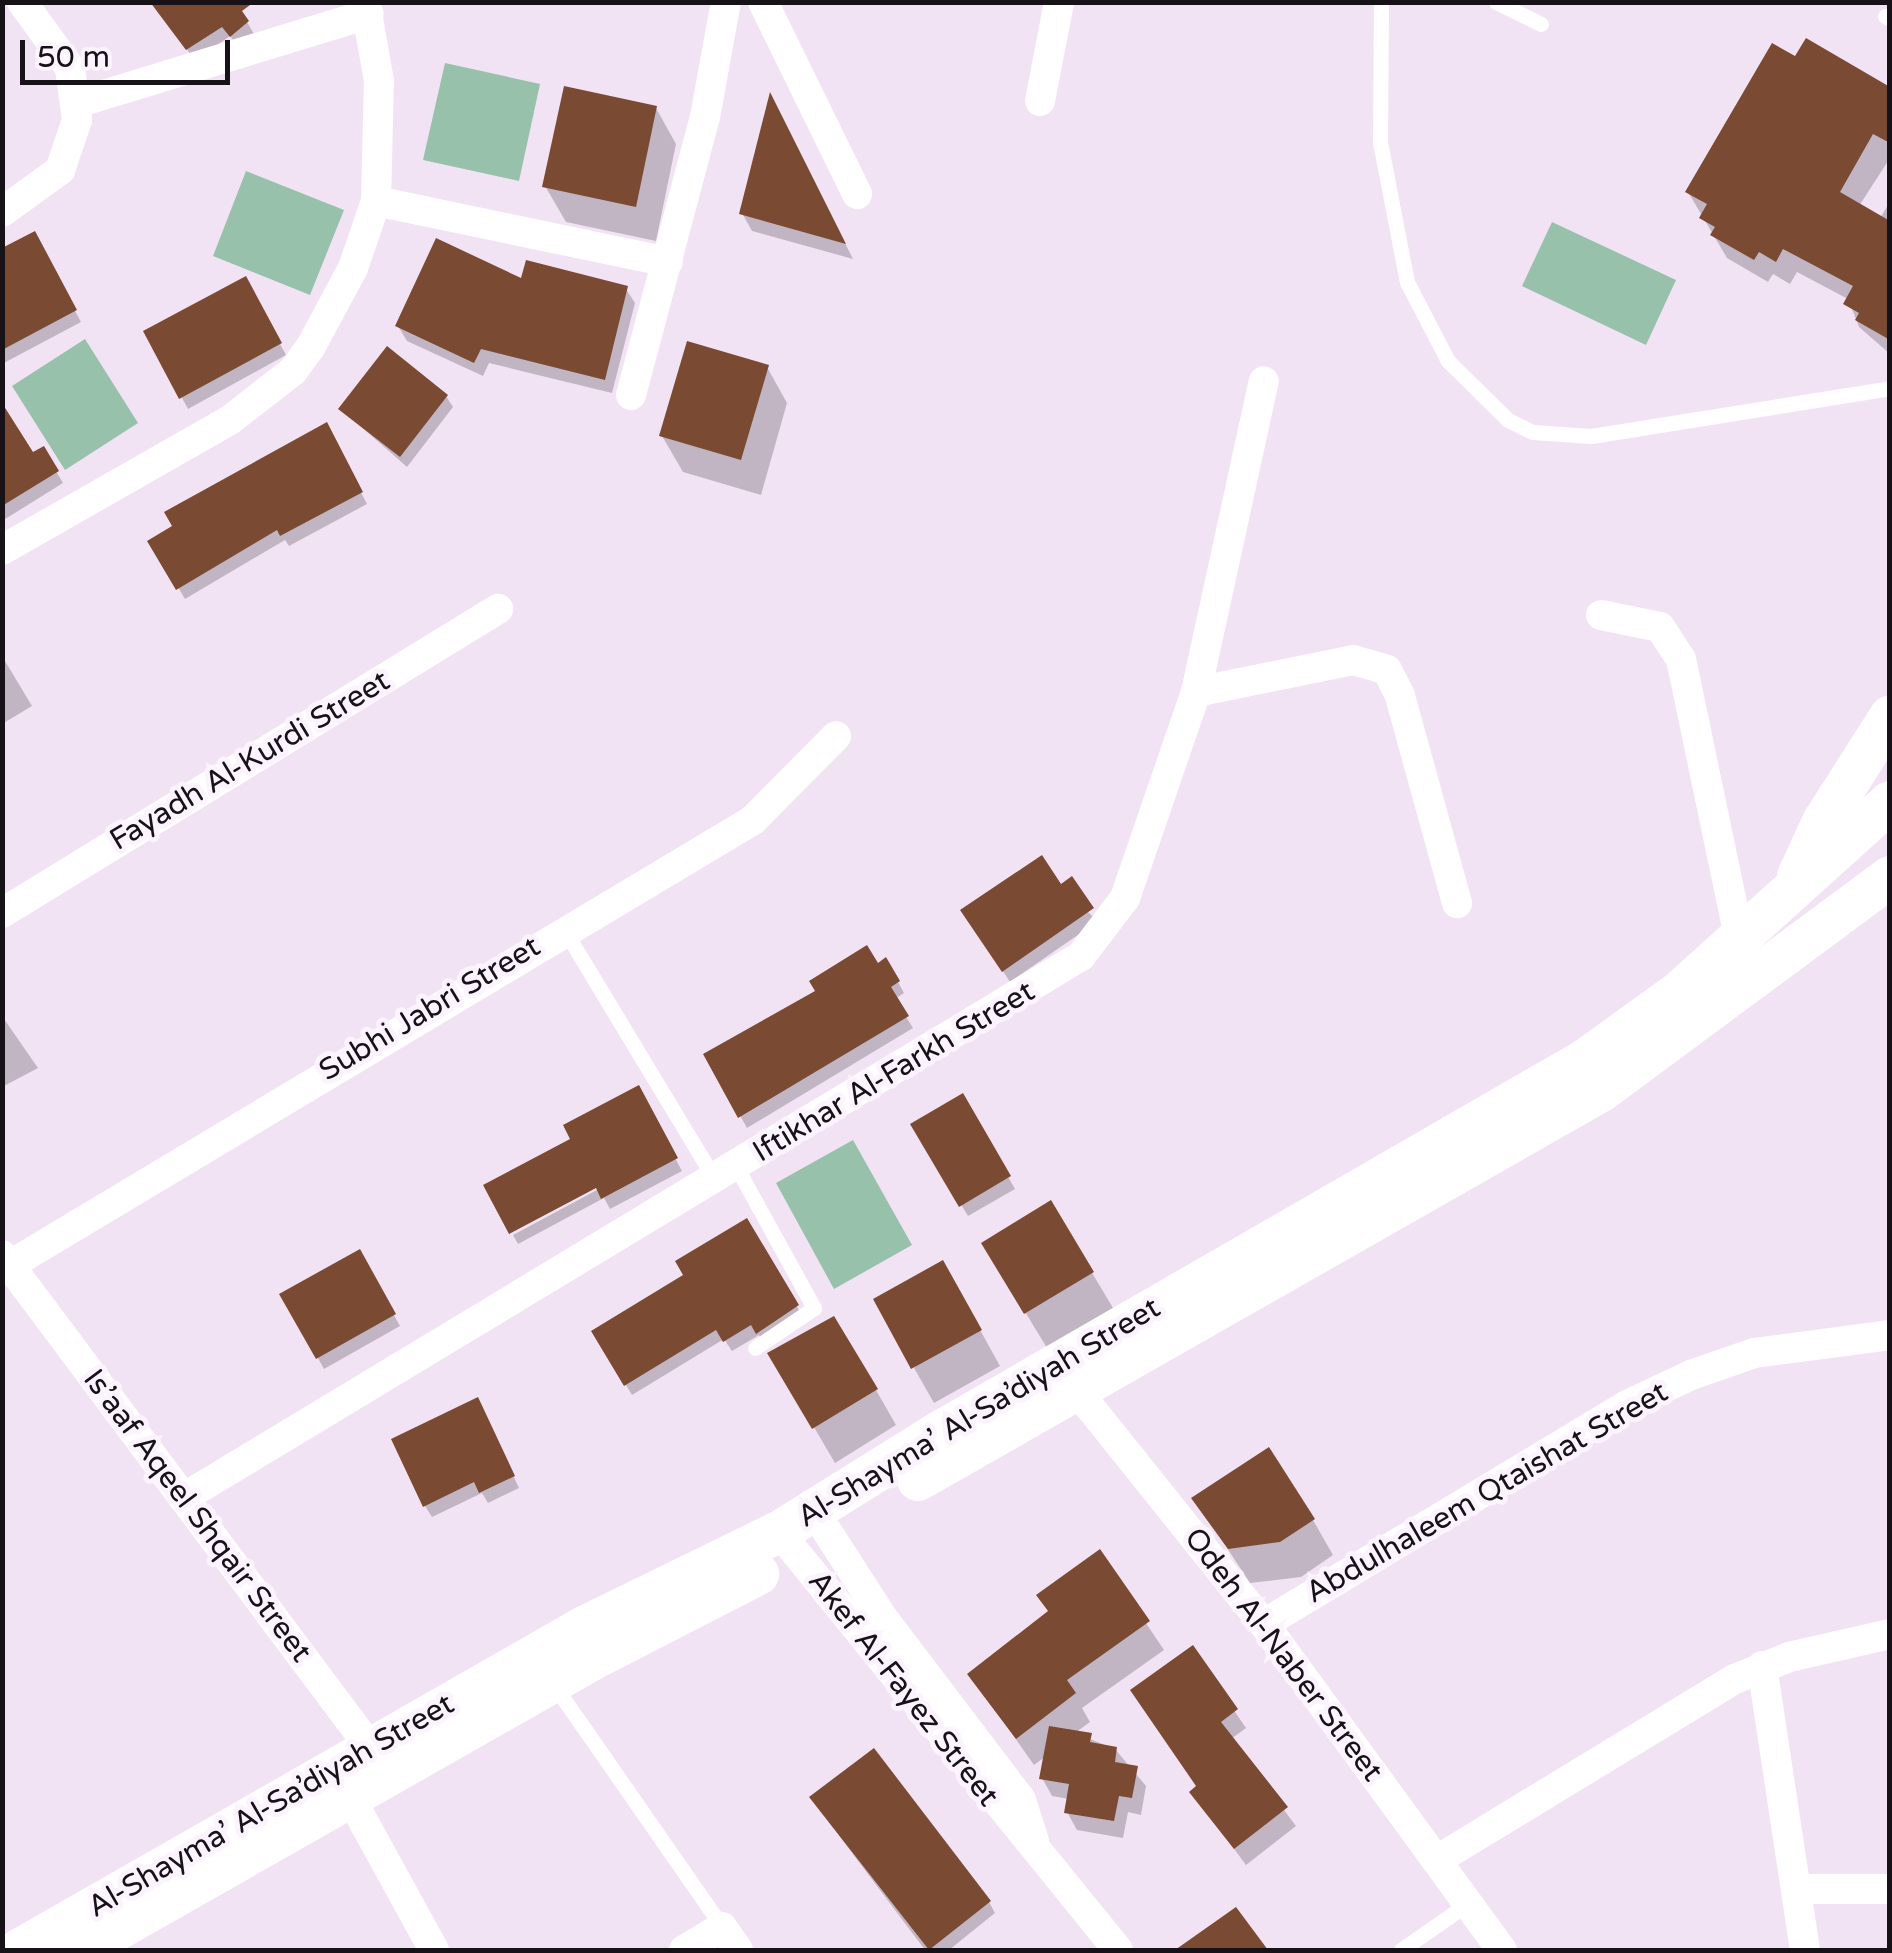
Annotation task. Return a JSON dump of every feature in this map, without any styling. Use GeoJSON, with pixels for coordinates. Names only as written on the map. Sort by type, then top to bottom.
{"type":"FeatureCollection","features":[{"type":"Feature","properties":{"kind":"street"},"geometry":{"type":"LineString","coordinates":[[2,212],[60,170],[75,137],[78,103],[70,68],[22,2]]}},
{"type":"Feature","properties":{"kind":"street"},"geometry":{"type":"LineString","coordinates":[[631,394],[668,262],[726,2]]}},
{"type":"Feature","properties":{"kind":"street"},"geometry":{"type":"LineString","coordinates":[[763,2],[856,194]]}},
{"type":"Feature","properties":{"kind":"street"},"geometry":{"type":"LineString","coordinates":[[1040,101],[1060,2]]}},
{"type":"Feature","properties":{"kind":"street"},"geometry":{"type":"LineString","coordinates":[[2,550],[170,458],[293,372],[353,268],[376,201],[378,80],[367,8],[78,103]]}},
{"type":"Feature","properties":{"kind":"street"},"geometry":{"type":"LineString","coordinates":[[376,201],[668,262]]}},
{"type":"Feature","properties":{"kind":"street","name":"Iftikhar Al-Farkh Street"},"geometry":{"type":"LineString","coordinates":[[183,1498],[726,1174],[1081,956],[1125,898],[1196,692],[1264,381]]}},
{"type":"Feature","properties":{"kind":"street","name":"Fayadh Al-Kurdi Street"},"geometry":{"type":"LineString","coordinates":[[2,913],[498,609]]}},
{"type":"Feature","properties":{"kind":"street"},"geometry":{"type":"LineString","coordinates":[[1601,615],[1660,627],[1681,660],[1738,933]]}},
{"type":"Feature","properties":{"kind":"street"},"geometry":{"type":"LineString","coordinates":[[1196,692],[1354,660],[1387,670],[1400,696],[1458,903]]}},
{"type":"Feature","properties":{"kind":"street"},"geometry":{"type":"LineString","coordinates":[[1793,889],[1822,822],[1890,717]]}},
{"type":"Feature","properties":{"kind":"street","name":"Subhi Jabri Street"},"geometry":{"type":"LineString","coordinates":[[6,1260],[563,928],[753,820],[836,736]]}},
{"type":"Feature","properties":{"kind":"street","name":"Al-Shayma’ Al-Sa’diyah Street"},"geometry":{"type":"LineString","coordinates":[[19,1950],[381,1762],[543,1669],[804,1534],[1067,1378],[1601,1091],[1689,1006],[1738,933],[1890,802]]}},
{"type":"Feature","properties":{"kind":"street","name":"Al-Shayma’ Al-Sa’diyah Street"},"geometry":{"type":"LineString","coordinates":[[1689,1006],[1834,918],[1890,877]]}},
{"type":"Feature","properties":{"kind":"street"},"geometry":{"type":"LineString","coordinates":[[1834,918],[1890,888]]}},
{"type":"Feature","properties":{"kind":"street","name":"Is’aaf Aqeel Shqair Street"},"geometry":{"type":"LineString","coordinates":[[6,1260],[381,1762]]}},
{"type":"Feature","properties":{"kind":"street","name":"Abdulhaleem Qtaishat Street"},"geometry":{"type":"LineString","coordinates":[[1264,1624],[1640,1399],[1754,1353],[1890,1335]]}},
{"type":"Feature","properties":{"kind":"street","name":"Odeh Al-Naber Street"},"geometry":{"type":"LineString","coordinates":[[1067,1378],[1264,1624],[1502,1950]]}},
{"type":"Feature","properties":{"kind":"street","name":"Akef Al-Fayez Street"},"geometry":{"type":"LineString","coordinates":[[804,1534],[999,1811],[1034,1841],[1118,1950]]}},
{"type":"Feature","properties":{"kind":"street"},"geometry":{"type":"LineString","coordinates":[[1437,1860],[1762,1666],[1890,1634]]}},
{"type":"Feature","properties":{"kind":"street"},"geometry":{"type":"LineString","coordinates":[[1762,1666],[1800,1889],[1805,1950]]}},
{"type":"Feature","properties":{"kind":"street","name":"Al-Shayma’ Al-Sa’diyah Street"},"geometry":{"type":"LineString","coordinates":[[81,1950],[351,1799],[381,1762]]}},
{"type":"Feature","properties":{"kind":"street"},"geometry":{"type":"LineString","coordinates":[[351,1799],[434,1950]]}},
{"type":"Feature","properties":{"kind":"street"},"geometry":{"type":"LineString","coordinates":[[1800,1889],[1890,1888]]}},
{"type":"Feature","properties":{"kind":"street"},"geometry":{"type":"LineString","coordinates":[[684,1950],[730,1939]]}},
{"type":"Feature","properties":{"kind":"lane"},"geometry":{"type":"LineString","coordinates":[[1381,2],[1380,142],[1407,282],[1448,360],[1508,420],[1533,432],[1591,436],[1890,388]]}},
{"type":"Feature","properties":{"kind":"lane"},"geometry":{"type":"LineString","coordinates":[[1496,2],[1541,24]]}},
{"type":"Feature","properties":{"kind":"lane"},"geometry":{"type":"LineString","coordinates":[[563,928],[814,1308],[755,1348]]}},
{"type":"Feature","properties":{"kind":"lane"},"geometry":{"type":"LineString","coordinates":[[543,1669],[730,1939]]}},
{"type":"Feature","properties":{"kind":"lane"},"geometry":{"type":"LineString","coordinates":[[1401,1950],[1467,1904]]}},
{"type":"Feature","properties":{"kind":"green space"},"geometry":{"type":"Polygon","coordinates":[[[445,63],[540,84],[519,181],[423,160],[445,63]]]}},
{"type":"Feature","properties":{"kind":"green space"},"geometry":{"type":"Polygon","coordinates":[[[246,171],[344,210],[310,295],[213,256],[246,171]]]}},
{"type":"Feature","properties":{"kind":"green space"},"geometry":{"type":"Polygon","coordinates":[[[1552,222],[1676,280],[1646,345],[1522,286],[1552,222]]]}},
{"type":"Feature","properties":{"kind":"green space"},"geometry":{"type":"Polygon","coordinates":[[[85,339],[138,423],[65,470],[12,386],[85,339]]]}},
{"type":"Feature","properties":{"kind":"green space"},"geometry":{"type":"Polygon","coordinates":[[[853,1140],[912,1245],[834,1289],[776,1183],[853,1140]]]}},
{"type":"Feature","properties":{"kind":"building"},"geometry":{"type":"Polygon","coordinates":[[[150,2],[254,2],[242,11],[249,21],[230,37],[222,27],[186,50],[150,2]]]}},
{"type":"Feature","properties":{"kind":"building"},"geometry":{"type":"Polygon","coordinates":[[[1806,38],[1890,87],[1890,143],[1873,134],[1840,192],[1890,221],[1890,340],[1855,320],[1859,313],[1843,304],[1853,286],[1783,249],[1776,262],[1759,252],[1754,260],[1710,235],[1715,227],[1699,218],[1707,204],[1685,192],[1772,43],[1795,56],[1806,38]]]}},
{"type":"Feature","properties":{"kind":"building"},"geometry":{"type":"Polygon","coordinates":[[[564,86],[657,106],[636,207],[542,187],[564,86]]]}},
{"type":"Feature","properties":{"kind":"building"},"geometry":{"type":"Polygon","coordinates":[[[770,92],[846,244],[739,214],[770,92]]]}},
{"type":"Feature","properties":{"kind":"building"},"geometry":{"type":"Polygon","coordinates":[[[35,231],[77,310],[2,350],[2,248],[35,231]]]}},
{"type":"Feature","properties":{"kind":"building"},"geometry":{"type":"Polygon","coordinates":[[[436,238],[521,278],[526,260],[628,286],[605,380],[481,349],[474,363],[395,326],[436,238]]]}},
{"type":"Feature","properties":{"kind":"building"},"geometry":{"type":"Polygon","coordinates":[[[246,276],[282,343],[179,399],[143,331],[246,276]]]}},
{"type":"Feature","properties":{"kind":"building"},"geometry":{"type":"Polygon","coordinates":[[[687,341],[769,365],[741,460],[659,436],[687,341]]]}},
{"type":"Feature","properties":{"kind":"building"},"geometry":{"type":"Polygon","coordinates":[[[387,346],[448,395],[400,457],[338,409],[387,346]]]}},
{"type":"Feature","properties":{"kind":"building"},"geometry":{"type":"Polygon","coordinates":[[[2,403],[33,452],[44,446],[59,471],[2,506],[2,403]]]}},
{"type":"Feature","properties":{"kind":"building"},"geometry":{"type":"Polygon","coordinates":[[[327,422],[363,492],[280,536],[277,530],[176,590],[147,541],[172,526],[164,512],[327,422]]]}},
{"type":"Feature","properties":{"kind":"building"},"geometry":{"type":"Polygon","coordinates":[[[1042,855],[1061,884],[1072,876],[1094,908],[1002,972],[960,910],[1042,855]]]}},
{"type":"Feature","properties":{"kind":"building"},"geometry":{"type":"Polygon","coordinates":[[[867,945],[878,963],[886,957],[900,981],[891,987],[909,1016],[738,1118],[703,1054],[815,991],[809,981],[867,945]]]}},
{"type":"Feature","properties":{"kind":"building"},"geometry":{"type":"Polygon","coordinates":[[[639,1085],[678,1158],[601,1199],[596,1188],[509,1234],[483,1185],[570,1139],[563,1125],[639,1085]]]}},
{"type":"Feature","properties":{"kind":"building"},"geometry":{"type":"Polygon","coordinates":[[[963,1093],[1011,1176],[959,1207],[910,1124],[963,1093]]]}},
{"type":"Feature","properties":{"kind":"building"},"geometry":{"type":"Polygon","coordinates":[[[1051,1200],[1094,1272],[1024,1314],[981,1243],[1051,1200]]]}},
{"type":"Feature","properties":{"kind":"building"},"geometry":{"type":"Polygon","coordinates":[[[747,1218],[799,1305],[756,1334],[751,1325],[723,1342],[716,1330],[624,1386],[591,1331],[683,1275],[675,1261],[747,1218]]]}},
{"type":"Feature","properties":{"kind":"building"},"geometry":{"type":"Polygon","coordinates":[[[360,1249],[396,1314],[316,1359],[279,1294],[360,1249]]]}},
{"type":"Feature","properties":{"kind":"building"},"geometry":{"type":"Polygon","coordinates":[[[943,1260],[982,1330],[911,1369],[873,1299],[943,1260]]]}},
{"type":"Feature","properties":{"kind":"building"},"geometry":{"type":"Polygon","coordinates":[[[834,1316],[878,1389],[812,1429],[767,1353],[834,1316]]]}},
{"type":"Feature","properties":{"kind":"building"},"geometry":{"type":"Polygon","coordinates":[[[478,1397],[515,1476],[479,1493],[474,1482],[423,1507],[391,1439],[478,1397]]]}},
{"type":"Feature","properties":{"kind":"building"},"geometry":{"type":"Polygon","coordinates":[[[1269,1447],[1315,1519],[1280,1542],[1228,1549],[1191,1498],[1269,1447]]]}},
{"type":"Feature","properties":{"kind":"building"},"geometry":{"type":"Polygon","coordinates":[[[1100,1549],[1150,1621],[1067,1680],[1076,1693],[1016,1739],[967,1674],[1048,1611],[1036,1595],[1100,1549]]]}},
{"type":"Feature","properties":{"kind":"building"},"geometry":{"type":"Polygon","coordinates":[[[1193,1645],[1238,1709],[1221,1722],[1288,1807],[1234,1849],[1189,1792],[1196,1786],[1130,1690],[1193,1645]]]}},
{"type":"Feature","properties":{"kind":"building"},"geometry":{"type":"Polygon","coordinates":[[[1049,1726],[1092,1733],[1090,1742],[1117,1747],[1115,1762],[1138,1766],[1132,1798],[1119,1796],[1114,1821],[1064,1813],[1069,1784],[1039,1779],[1049,1726]]]}},
{"type":"Feature","properties":{"kind":"building"},"geometry":{"type":"Polygon","coordinates":[[[874,1748],[991,1901],[929,1950],[809,1797],[874,1748]]]}},
{"type":"Feature","properties":{"kind":"building"},"geometry":{"type":"Polygon","coordinates":[[[1236,1907],[1268,1950],[1175,1950],[1236,1907]]]}}]}
